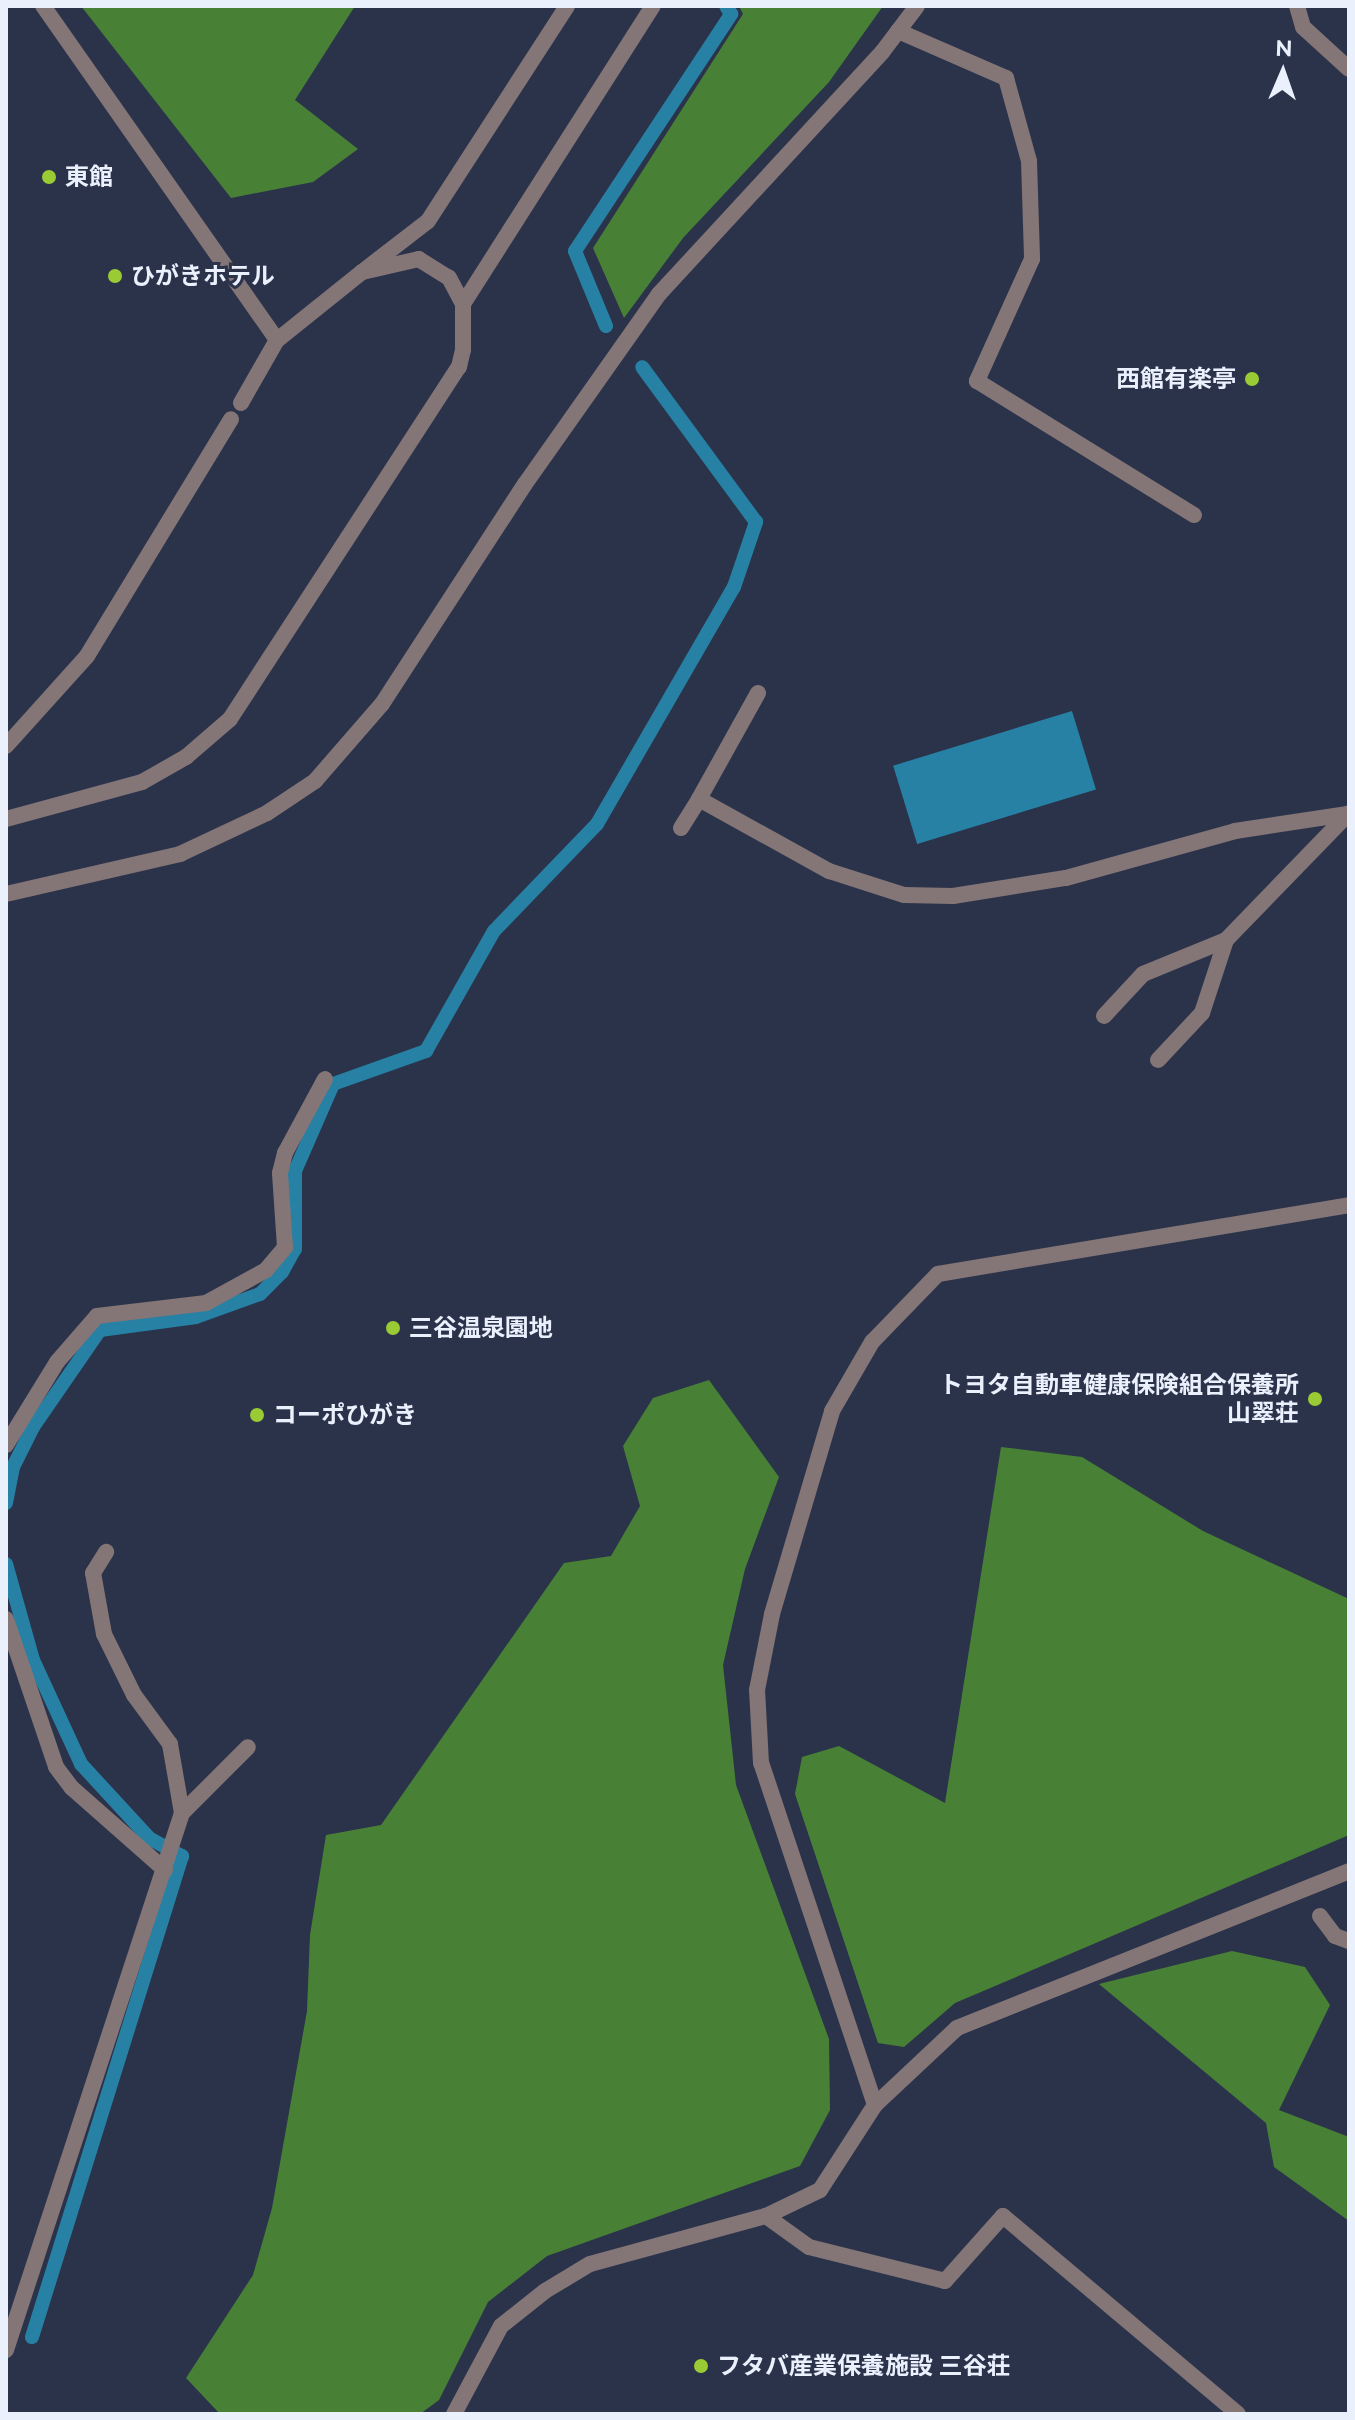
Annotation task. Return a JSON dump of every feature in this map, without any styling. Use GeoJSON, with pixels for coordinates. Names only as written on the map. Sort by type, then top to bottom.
{"type":"FeatureCollection","features":[{"type":"Feature","properties":{"kind":"street"},"geometry":{"type":"LineString","coordinates":[[43,6],[277,340]]}},
{"type":"Feature","properties":{"kind":"street"},"geometry":{"type":"LineString","coordinates":[[241,403],[277,340],[428,221],[567,6]]}},
{"type":"Feature","properties":{"kind":"street"},"geometry":{"type":"LineString","coordinates":[[6,819],[142,782],[186,757],[230,719],[459,367],[463,304],[653,6]]}},
{"type":"Feature","properties":{"kind":"street"},"geometry":{"type":"LineString","coordinates":[[6,894],[180,854],[267,813],[315,781],[382,704],[525,484],[659,294],[898,31],[917,6]]}},
{"type":"Feature","properties":{"kind":"street"},"geometry":{"type":"LineString","coordinates":[[1297,6],[1303,27],[1349,69]]}},
{"type":"Feature","properties":{"kind":"street"},"geometry":{"type":"LineString","coordinates":[[898,31],[1006,78],[1029,161],[1032,259],[977,381],[1194,515]]}},
{"type":"Feature","properties":{"kind":"street"},"geometry":{"type":"LineString","coordinates":[[362,272],[419,259],[449,278],[463,304]]}},
{"type":"Feature","properties":{"kind":"street"},"geometry":{"type":"LineString","coordinates":[[6,746],[87,656],[231,419]]}},
{"type":"Feature","properties":{"kind":"street"},"geometry":{"type":"LineString","coordinates":[[681,828],[758,693]]}},
{"type":"Feature","properties":{"kind":"street"},"geometry":{"type":"LineString","coordinates":[[699,799],[829,871],[904,895],[953,896],[1066,878],[1273,822],[1349,814]]}},
{"type":"Feature","properties":{"kind":"street"},"geometry":{"type":"LineString","coordinates":[[1104,1016],[1143,974],[1226,940],[1349,814]]}},
{"type":"Feature","properties":{"kind":"street"},"geometry":{"type":"LineString","coordinates":[[1158,1060],[1202,1013],[1226,940]]}},
{"type":"Feature","properties":{"kind":"street"},"geometry":{"type":"LineString","coordinates":[[6,1445],[57,1362],[97,1316],[206,1303],[266,1270],[285,1247],[280,1173],[285,1153],[325,1079]]}},
{"type":"Feature","properties":{"kind":"street"},"geometry":{"type":"LineString","coordinates":[[875,2105],[761,1763],[757,1690],[772,1614],[832,1411],[872,1342],[938,1274],[1349,1205]]}},
{"type":"Feature","properties":{"kind":"street"},"geometry":{"type":"LineString","coordinates":[[6,2350],[182,1813],[170,1744],[134,1695],[104,1634],[93,1573],[106,1552]]}},
{"type":"Feature","properties":{"kind":"street"},"geometry":{"type":"LineString","coordinates":[[6,1619],[56,1767],[72,1788],[166,1865]]}},
{"type":"Feature","properties":{"kind":"street"},"geometry":{"type":"LineString","coordinates":[[182,1813],[248,1747]]}},
{"type":"Feature","properties":{"kind":"street"},"geometry":{"type":"LineString","coordinates":[[454,2414],[501,2326],[545,2291],[590,2264],[766,2216],[820,2190],[875,2105],[957,2028],[1349,1871]]}},
{"type":"Feature","properties":{"kind":"street"},"geometry":{"type":"LineString","coordinates":[[1320,1916],[1335,1936],[1349,1941]]}},
{"type":"Feature","properties":{"kind":"street"},"geometry":{"type":"LineString","coordinates":[[766,2216],[809,2247],[945,2281],[1003,2216],[1238,2414]]}},
{"type":"Feature","properties":{"kind":"green space"},"geometry":{"type":"Polygon","coordinates":[[[81,6],[355,6],[295,100],[358,149],[313,182],[231,198],[81,6]]]}},
{"type":"Feature","properties":{"kind":"green space"},"geometry":{"type":"Polygon","coordinates":[[[739,6],[883,6],[829,82],[683,238],[624,318],[593,248],[743,14],[739,6]]]}},
{"type":"Feature","properties":{"kind":"green space"},"geometry":{"type":"Polygon","coordinates":[[[709,1380],[779,1477],[745,1569],[723,1665],[736,1785],[829,2039],[830,2110],[800,2166],[547,2256],[488,2302],[439,2400],[420,2414],[220,2414],[186,2378],[253,2275],[272,2208],[307,2011],[310,1935],[326,1835],[381,1825],[564,1563],[611,1556],[640,1506],[623,1446],[653,1398],[709,1380]]]}},
{"type":"Feature","properties":{"kind":"green space"},"geometry":{"type":"Polygon","coordinates":[[[1001,1447],[1082,1457],[1203,1531],[1349,1599],[1349,1835],[955,2003],[904,2047],[878,2043],[795,1794],[802,1757],[839,1746],[945,1803],[1001,1447]]]}},
{"type":"Feature","properties":{"kind":"green space"},"geometry":{"type":"Polygon","coordinates":[[[1232,1951],[1305,1967],[1330,2005],[1279,2110],[1349,2137],[1349,2221],[1274,2167],[1266,2123],[1099,1984],[1232,1951]]]}},
{"type":"Feature","properties":{"kind":"water"},"geometry":{"type":"Polygon","coordinates":[[[1072,711],[1096,789],[917,844],[893,766],[1072,711]]]}},
{"type":"Feature","properties":{"kind":"waterway"},"geometry":{"type":"LineString","coordinates":[[606,326],[575,251],[731,14],[726,6]]}},
{"type":"Feature","properties":{"kind":"waterway"},"geometry":{"type":"LineString","coordinates":[[6,1503],[13,1467],[33,1427],[100,1330],[196,1317],[260,1294],[282,1272],[295,1249],[295,1171],[333,1084],[426,1051],[494,931],[597,824],[734,587],[756,522],[642,367]]}},
{"type":"Feature","properties":{"kind":"waterway"},"geometry":{"type":"LineString","coordinates":[[6,1564],[33,1660],[81,1764],[149,1838],[182,1856],[32,2337]]}},
{"type":"Feature","properties":{"kind":"place","name":"東館"},"geometry":{"type":"Point","coordinates":[49,177]}},
{"type":"Feature","properties":{"kind":"place","name":"ひがきホテル"},"geometry":{"type":"Point","coordinates":[115,276]}},
{"type":"Feature","properties":{"kind":"place","name":"西館有楽亭"},"geometry":{"type":"Point","coordinates":[1252,379]}},
{"type":"Feature","properties":{"kind":"place","name":"三谷温泉園地"},"geometry":{"type":"Point","coordinates":[393,1328]}},
{"type":"Feature","properties":{"kind":"place","name":"トヨタ自動車健康保険組合保養所 山翠荘"},"geometry":{"type":"Point","coordinates":[1315,1399]}},
{"type":"Feature","properties":{"kind":"place","name":"コーポひがき"},"geometry":{"type":"Point","coordinates":[257,1415]}},
{"type":"Feature","properties":{"kind":"place","name":"フタバ産業保養施設 三谷荘"},"geometry":{"type":"Point","coordinates":[701,2366]}}]}
